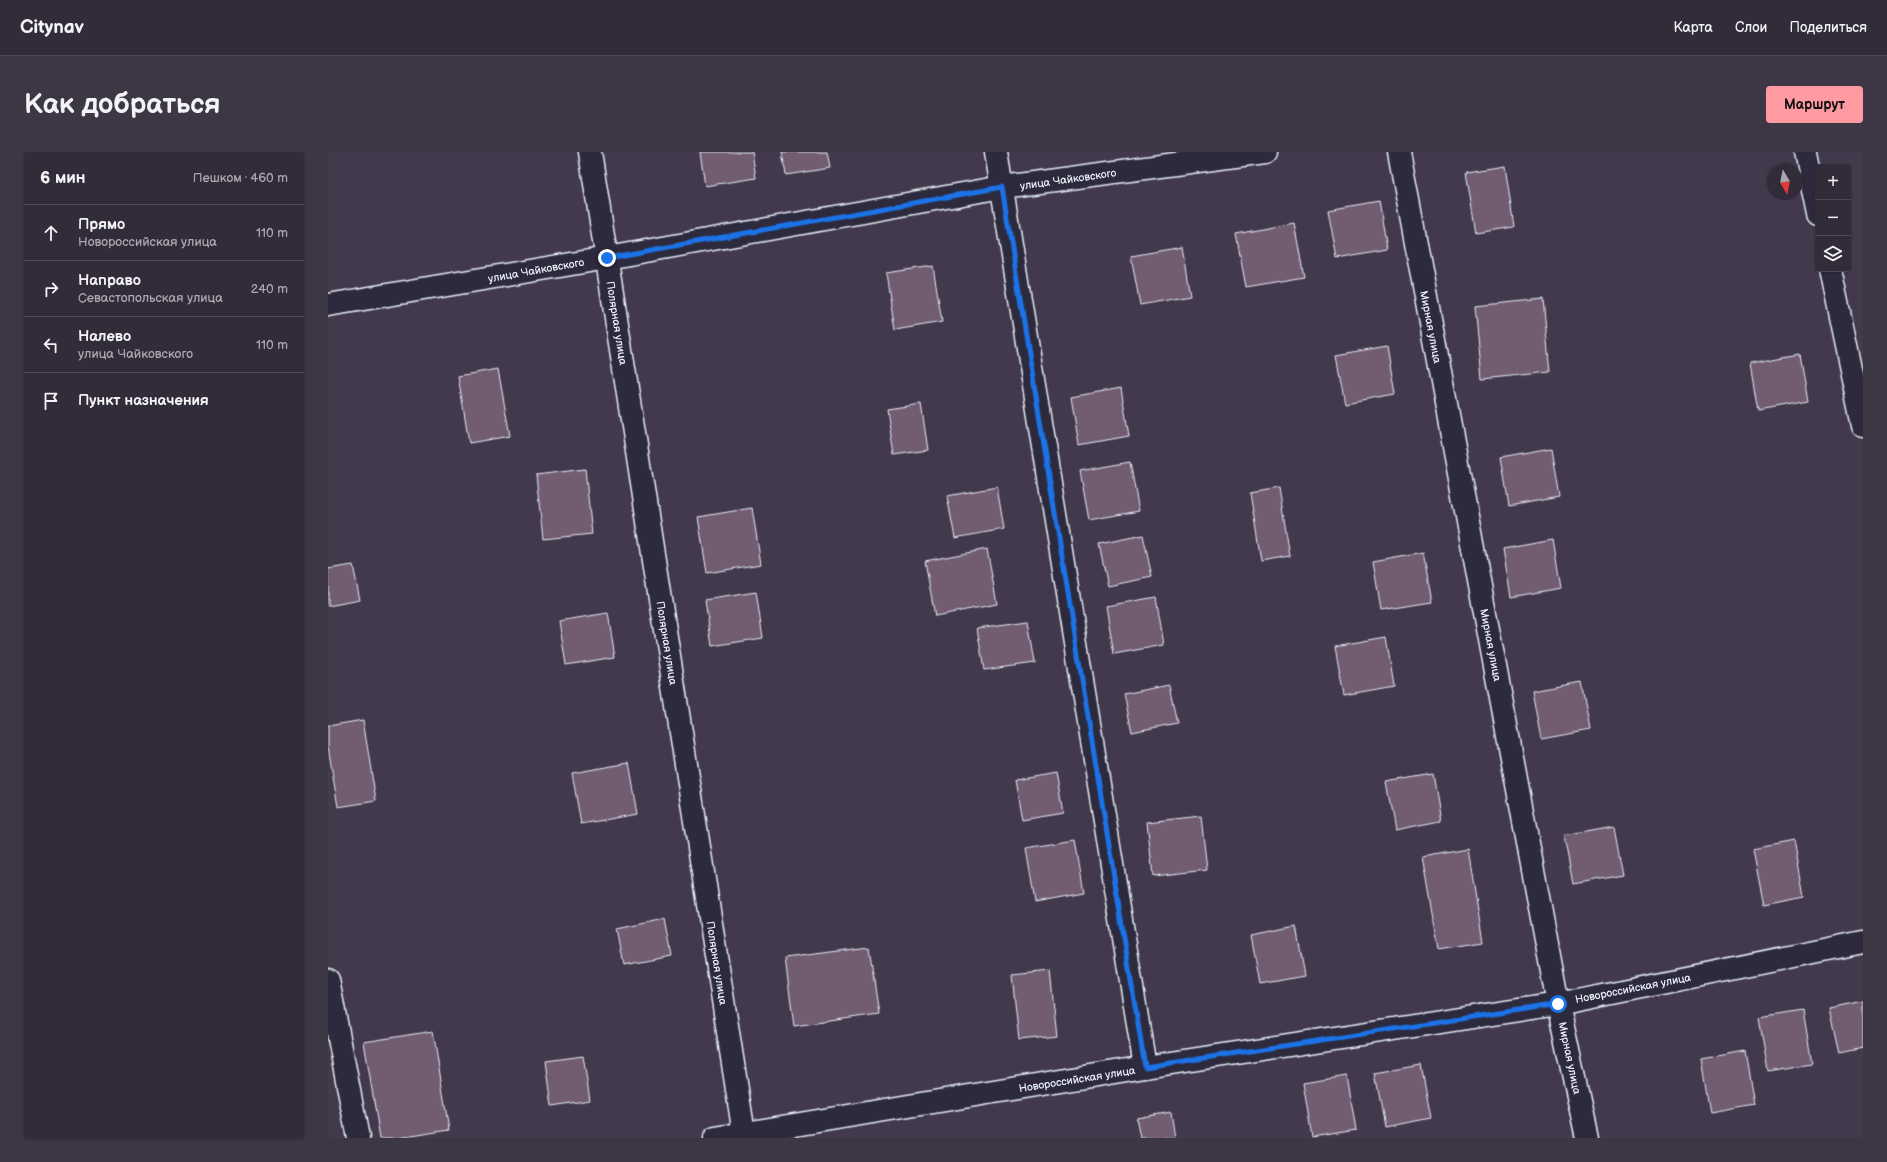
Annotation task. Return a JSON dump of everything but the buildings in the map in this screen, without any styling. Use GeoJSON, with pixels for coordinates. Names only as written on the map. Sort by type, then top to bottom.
{"type":"FeatureCollection","features":[{"type":"Feature","properties":{"kind":"street","name":"Полярная улица"},"geometry":{"type":"LineString","coordinates":[[590,152],[744,1134]]}},
{"type":"Feature","properties":{"kind":"street"},"geometry":{"type":"LineString","coordinates":[[996,152],[1145,1067]]}},
{"type":"Feature","properties":{"kind":"street","name":"улица Чайковского"},"geometry":{"type":"LineString","coordinates":[[328,305],[607,258],[1002,187],[1265,152]]}},
{"type":"Feature","properties":{"kind":"street","name":"Мирная улица"},"geometry":{"type":"LineString","coordinates":[[1398,152],[1558,1004],[1587,1138]]}},
{"type":"Feature","properties":{"kind":"street"},"geometry":{"type":"LineString","coordinates":[[1805,152],[1815,200]]}},
{"type":"Feature","properties":{"kind":"street"},"geometry":{"type":"LineString","coordinates":[[1831,272],[1863,426]]}},
{"type":"Feature","properties":{"kind":"street","name":"Новороссийская улица"},"geometry":{"type":"LineString","coordinates":[[715,1138],[1145,1067],[1558,1004],[1863,942]]}},
{"type":"Feature","properties":{"kind":"street"},"geometry":{"type":"LineString","coordinates":[[328,980],[358,1138]]}},
{"type":"Feature","properties":{"kind":"route"},"geometry":{"type":"LineString","coordinates":[[607,258],[1002,187],[1145,1067],[1558,1004]]}}]}
